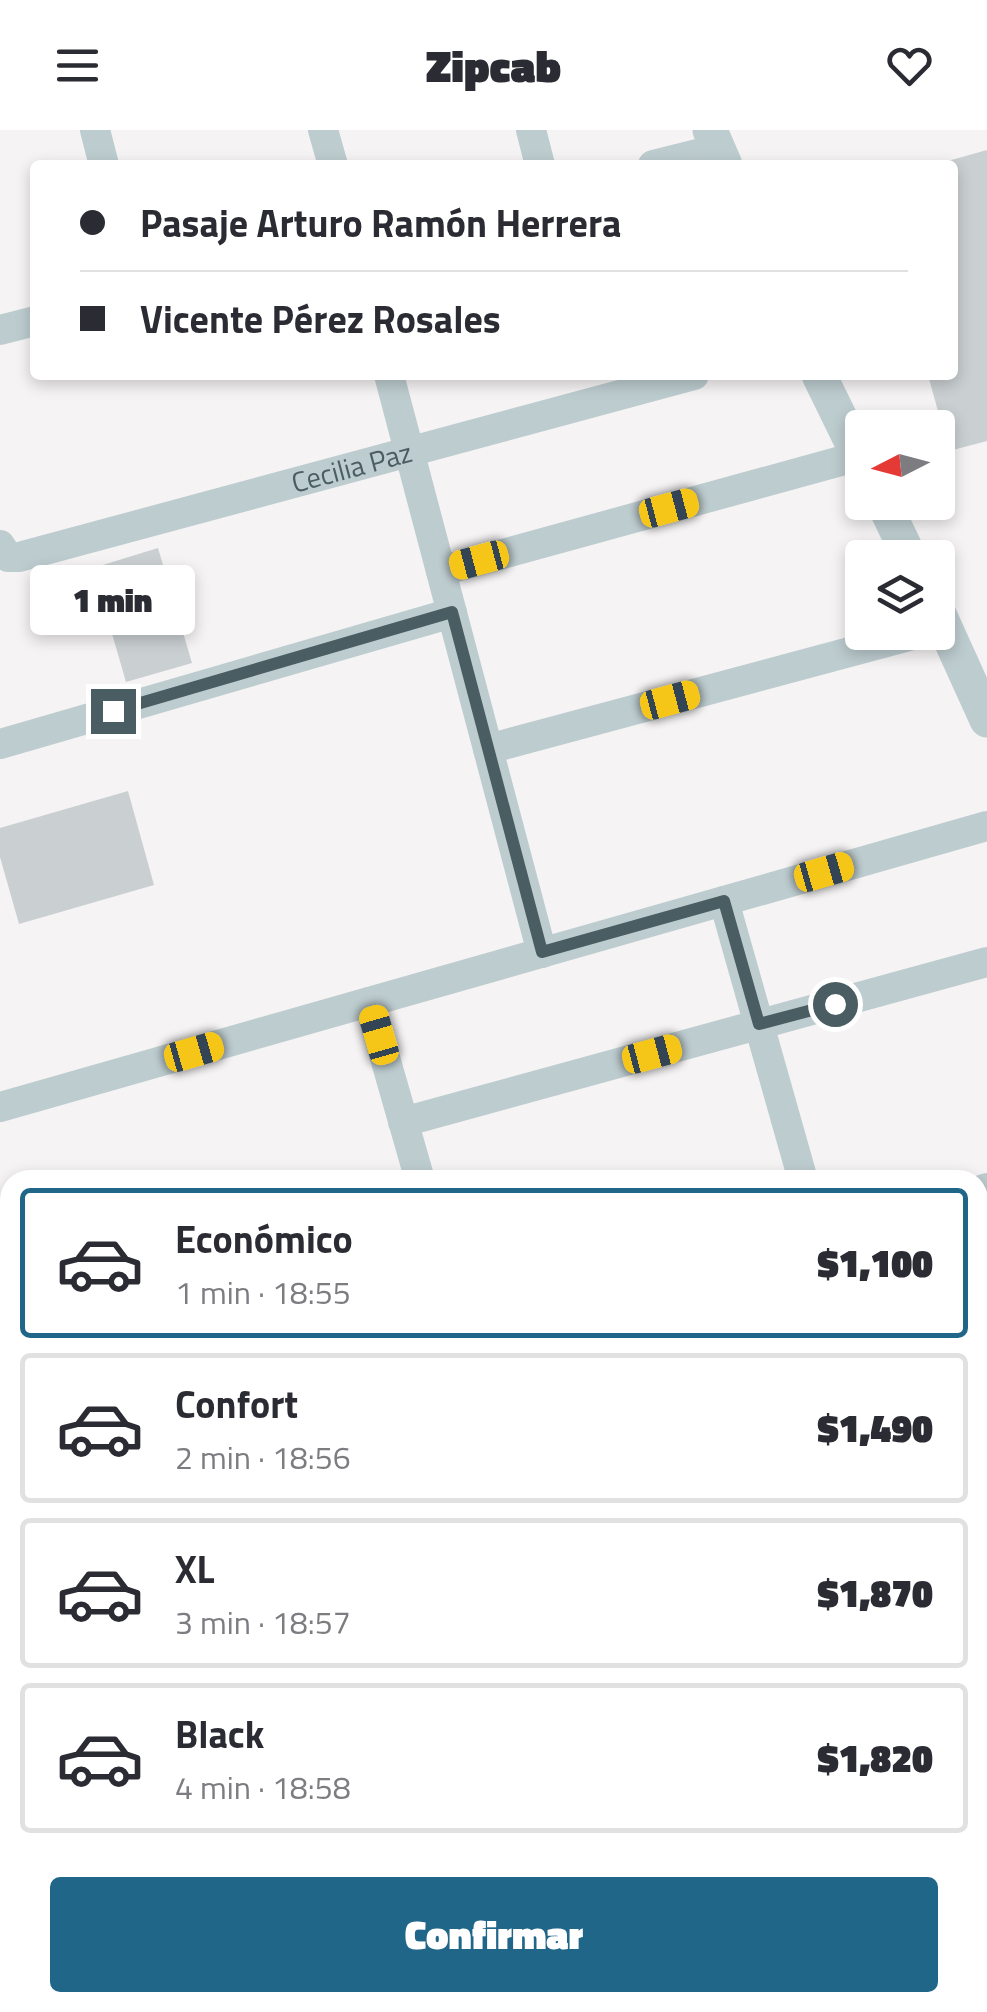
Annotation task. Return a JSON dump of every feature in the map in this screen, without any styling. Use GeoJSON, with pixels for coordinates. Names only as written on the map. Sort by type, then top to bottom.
{"type":"FeatureCollection","features":[{"type":"Feature","properties":{"kind":"street"},"geometry":{"type":"LineString","coordinates":[[95,130],[103,160]]}},
{"type":"Feature","properties":{"kind":"street"},"geometry":{"type":"LineString","coordinates":[[324,130],[332,160]]}},
{"type":"Feature","properties":{"kind":"street"},"geometry":{"type":"LineString","coordinates":[[531,130],[539,160]]}},
{"type":"Feature","properties":{"kind":"street"},"geometry":{"type":"LineString","coordinates":[[672,160],[717,148]]}},
{"type":"Feature","properties":{"kind":"street"},"geometry":{"type":"LineString","coordinates":[[0,330],[30,322]]}},
{"type":"Feature","properties":{"kind":"street"},"geometry":{"type":"LineString","coordinates":[[389,380],[542,952]]}},
{"type":"Feature","properties":{"kind":"street","name":"Cecilia Paz"},"geometry":{"type":"LineString","coordinates":[[4,551],[409,452],[675,380]]}},
{"type":"Feature","properties":{"kind":"street"},"geometry":{"type":"LineString","coordinates":[[822,380],[845,426]]}},
{"type":"Feature","properties":{"kind":"street"},"geometry":{"type":"LineString","coordinates":[[441,571],[845,463]]}},
{"type":"Feature","properties":{"kind":"street"},"geometry":{"type":"LineString","coordinates":[[0,744],[452,612]]}},
{"type":"Feature","properties":{"kind":"street"},"geometry":{"type":"LineString","coordinates":[[488,749],[846,650]]}},
{"type":"Feature","properties":{"kind":"street"},"geometry":{"type":"LineString","coordinates":[[949,650],[987,720]]}},
{"type":"Feature","properties":{"kind":"street"},"geometry":{"type":"LineString","coordinates":[[0,1107],[987,826]]}},
{"type":"Feature","properties":{"kind":"street"},"geometry":{"type":"LineString","coordinates":[[724,901],[800,1170]]}},
{"type":"Feature","properties":{"kind":"street"},"geometry":{"type":"LineString","coordinates":[[403,1122],[987,962]]}},
{"type":"Feature","properties":{"kind":"street"},"geometry":{"type":"LineString","coordinates":[[369,1002],[417,1170]]}},
{"type":"Feature","properties":{"kind":"building"},"geometry":{"type":"Polygon","coordinates":[[[987,150],[987,441],[955,449],[955,410],[938,410],[929,380],[958,380],[958,160],[951,160],[987,150]]]}},
{"type":"Feature","properties":{"kind":"building"},"geometry":{"type":"Polygon","coordinates":[[[158,548],[192,663],[126,682],[93,568],[158,548]]]}},
{"type":"Feature","properties":{"kind":"building"},"geometry":{"type":"Polygon","coordinates":[[[128,791],[154,885],[19,924],[0,857],[0,828],[128,791]]]}},
{"type":"Feature","properties":{"kind":"route"},"geometry":{"type":"LineString","coordinates":[[113,711],[452,612],[542,952],[724,901],[759,1024],[835,1004]]}}]}
